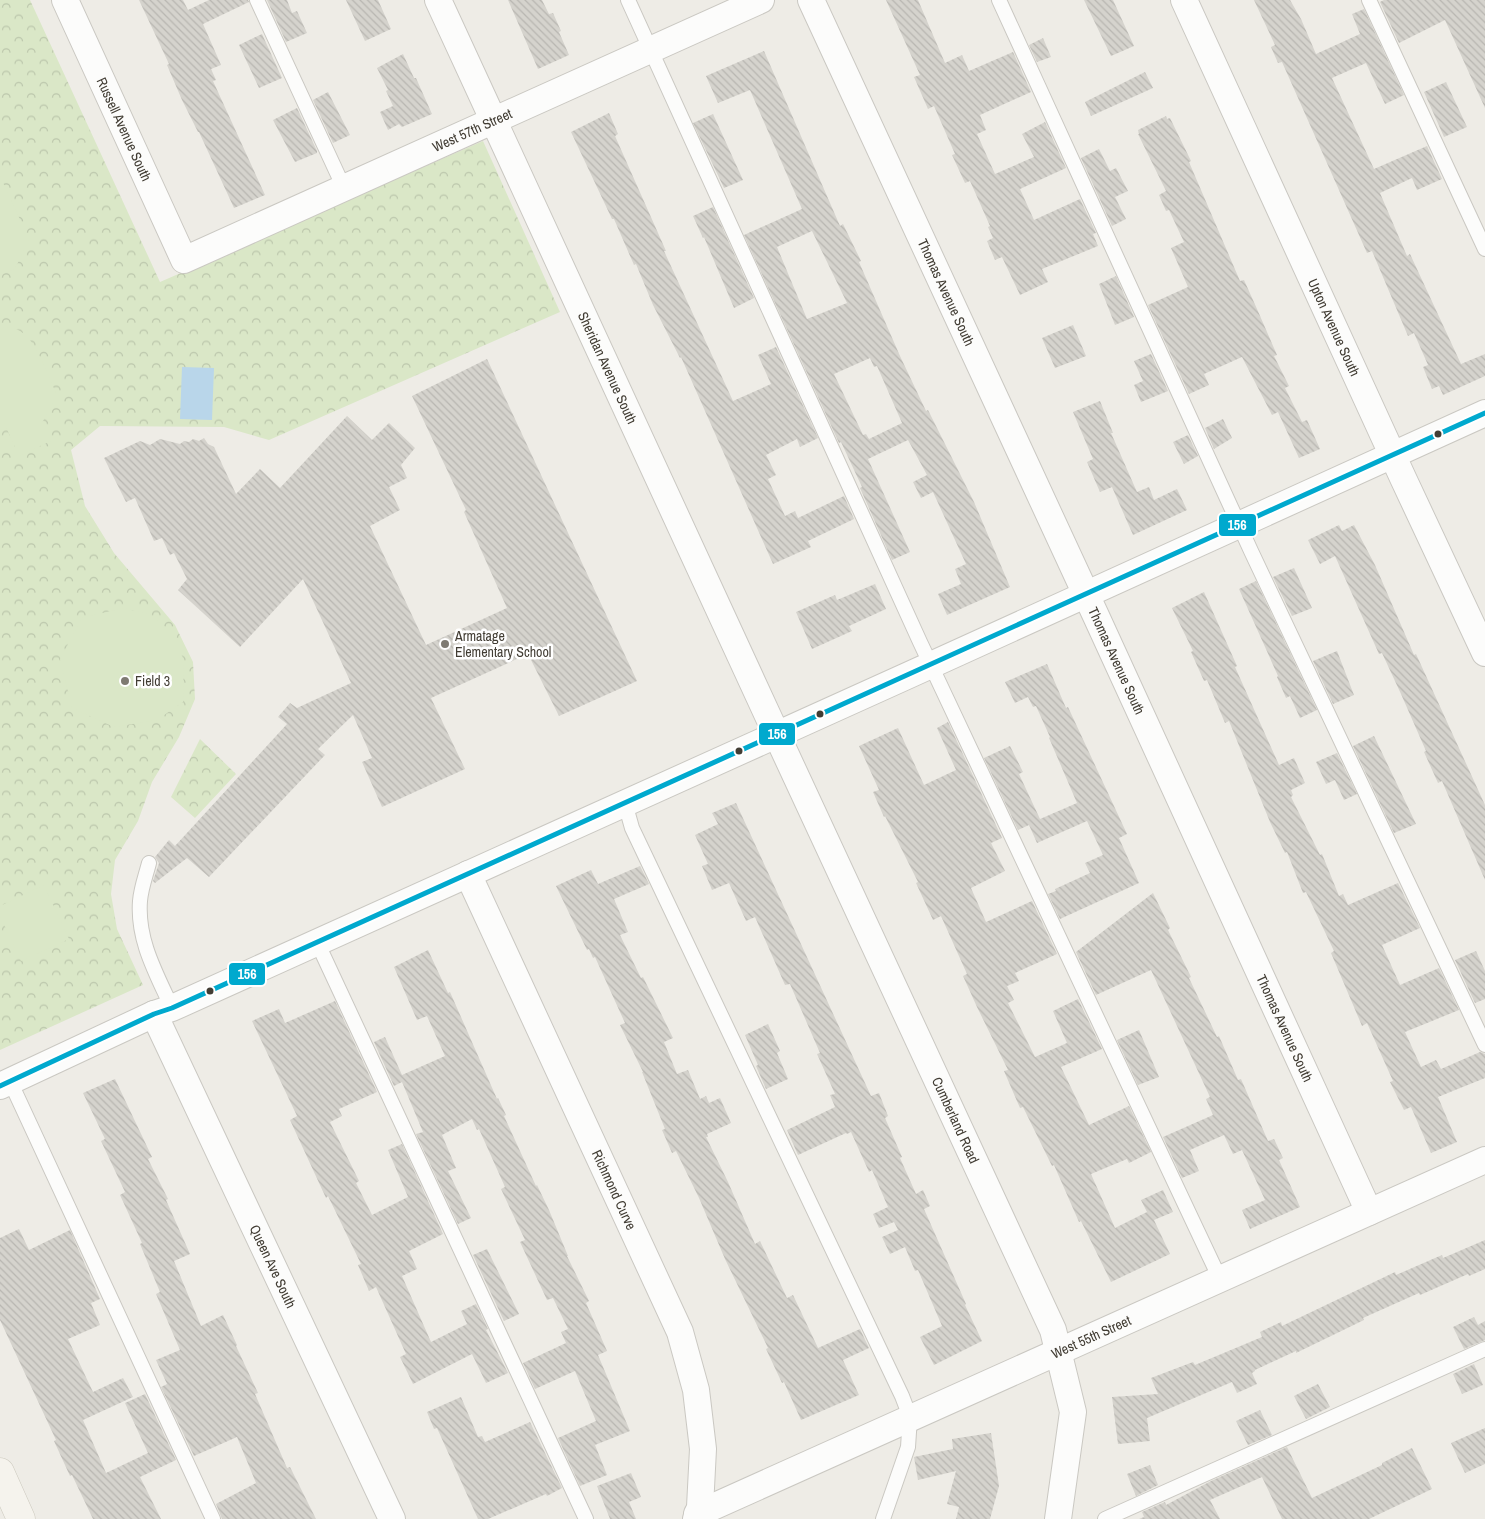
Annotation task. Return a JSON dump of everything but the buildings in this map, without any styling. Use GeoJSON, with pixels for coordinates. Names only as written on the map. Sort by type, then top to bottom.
{"type":"FeatureCollection","features":[{"type":"Feature","properties":{"kind":"main road"},"geometry":{"type":"LineString","coordinates":[[0,1472],[21,1519]]}},
{"type":"Feature","properties":{"kind":"street","name":"Russell Avenue South"},"geometry":{"type":"LineString","coordinates":[[65,0],[184,260]]}},
{"type":"Feature","properties":{"kind":"street","name":"Sheridan Avenue South"},"geometry":{"type":"LineString","coordinates":[[438,0],[777,735]]}},
{"type":"Feature","properties":{"kind":"street","name":"West 57th Street"},"geometry":{"type":"LineString","coordinates":[[184,260],[761,0]]}},
{"type":"Feature","properties":{"kind":"street","name":"Thomas Avenue South"},"geometry":{"type":"LineString","coordinates":[[811,0],[1369,1212]]}},
{"type":"Feature","properties":{"kind":"street","name":"Upton Avenue South"},"geometry":{"type":"LineString","coordinates":[[1184,0],[1485,653]]}},
{"type":"Feature","properties":{"kind":"street"},"geometry":{"type":"LineString","coordinates":[[5,1083],[932,666],[1485,413]]}},
{"type":"Feature","properties":{"kind":"street","name":"Cumberland Road"},"geometry":{"type":"LineString","coordinates":[[777,735],[1054,1330],[1073,1412],[1058,1519]]}},
{"type":"Feature","properties":{"kind":"street","name":"Richmond Curve"},"geometry":{"type":"LineString","coordinates":[[468,874],[680,1332],[696,1390],[703,1449],[700,1507],[697,1517]]}},
{"type":"Feature","properties":{"kind":"street","name":"Queen Ave South"},"geometry":{"type":"LineString","coordinates":[[163,1011],[392,1519]]}},
{"type":"Feature","properties":{"kind":"street","name":"West 55th Street"},"geometry":{"type":"LineString","coordinates":[[697,1517],[910,1418],[1485,1160]]}},
{"type":"Feature","properties":{"kind":"lane"},"geometry":{"type":"LineString","coordinates":[[257,0],[344,188]]}},
{"type":"Feature","properties":{"kind":"lane"},"geometry":{"type":"LineString","coordinates":[[628,0],[932,666],[1220,1278]]}},
{"type":"Feature","properties":{"kind":"lane"},"geometry":{"type":"LineString","coordinates":[[999,0],[1240,525],[1485,1045]]}},
{"type":"Feature","properties":{"kind":"lane"},"geometry":{"type":"LineString","coordinates":[[1369,0],[1485,249]]}},
{"type":"Feature","properties":{"kind":"lane"},"geometry":{"type":"LineString","coordinates":[[625,803],[632,828],[902,1396],[910,1418],[908,1448],[883,1519]]}},
{"type":"Feature","properties":{"kind":"lane"},"geometry":{"type":"LineString","coordinates":[[149,863],[140,900],[140,929],[163,1011]]}},
{"type":"Feature","properties":{"kind":"lane"},"geometry":{"type":"LineString","coordinates":[[317,942],[586,1519]]}},
{"type":"Feature","properties":{"kind":"lane"},"geometry":{"type":"LineString","coordinates":[[5,1083],[213,1519]]}},
{"type":"Feature","properties":{"kind":"lane"},"geometry":{"type":"LineString","coordinates":[[1105,1519],[1485,1349]]}},
{"type":"Feature","properties":{"kind":"green space"},"geometry":{"type":"Polygon","coordinates":[[[0,0],[30,0],[160,282],[483,141],[560,312],[269,440],[224,427],[100,426],[71,450],[85,506],[114,553],[175,625],[193,662],[195,699],[179,737],[152,782],[138,821],[115,860],[111,894],[117,929],[143,985],[0,1050],[0,0]]]}},
{"type":"Feature","properties":{"kind":"green space"},"geometry":{"type":"Polygon","coordinates":[[[0,176],[29,239],[15,269],[0,275],[0,176]]]}},
{"type":"Feature","properties":{"kind":"green space"},"geometry":{"type":"Polygon","coordinates":[[[5,327],[19,331],[28,337],[38,352],[57,395],[42,423],[51,441],[19,456],[0,414],[0,330],[5,327]]]}},
{"type":"Feature","properties":{"kind":"green space","name":"Field 3"},"geometry":{"type":"Polygon","coordinates":[[[123,608],[151,615],[171,632],[184,660],[183,702],[157,720],[114,727],[72,708],[60,659],[82,618],[123,608]]]}},
{"type":"Feature","properties":{"kind":"green space"},"geometry":{"type":"Polygon","coordinates":[[[200,739],[236,774],[195,818],[171,797],[200,739]]]}},
{"type":"Feature","properties":{"kind":"green space"},"geometry":{"type":"Polygon","coordinates":[[[44,885],[69,939],[21,961],[0,916],[0,906],[44,885]]]}},
{"type":"Feature","properties":{"kind":"water"},"geometry":{"type":"Polygon","coordinates":[[[182,367],[214,368],[212,420],[180,419],[182,367]]]}},
{"type":"Feature","properties":{"kind":"transit line","name":"156"},"geometry":{"type":"LineString","coordinates":[[0,1086],[154,1014],[172,1008],[1485,413]]}},
{"type":"Feature","properties":{"kind":"place","name":"Armatage Elementary School"},"geometry":{"type":"Point","coordinates":[445,644]}},
{"type":"Feature","properties":{"kind":"place","name":"Field 3"},"geometry":{"type":"Point","coordinates":[125,681]}}]}
